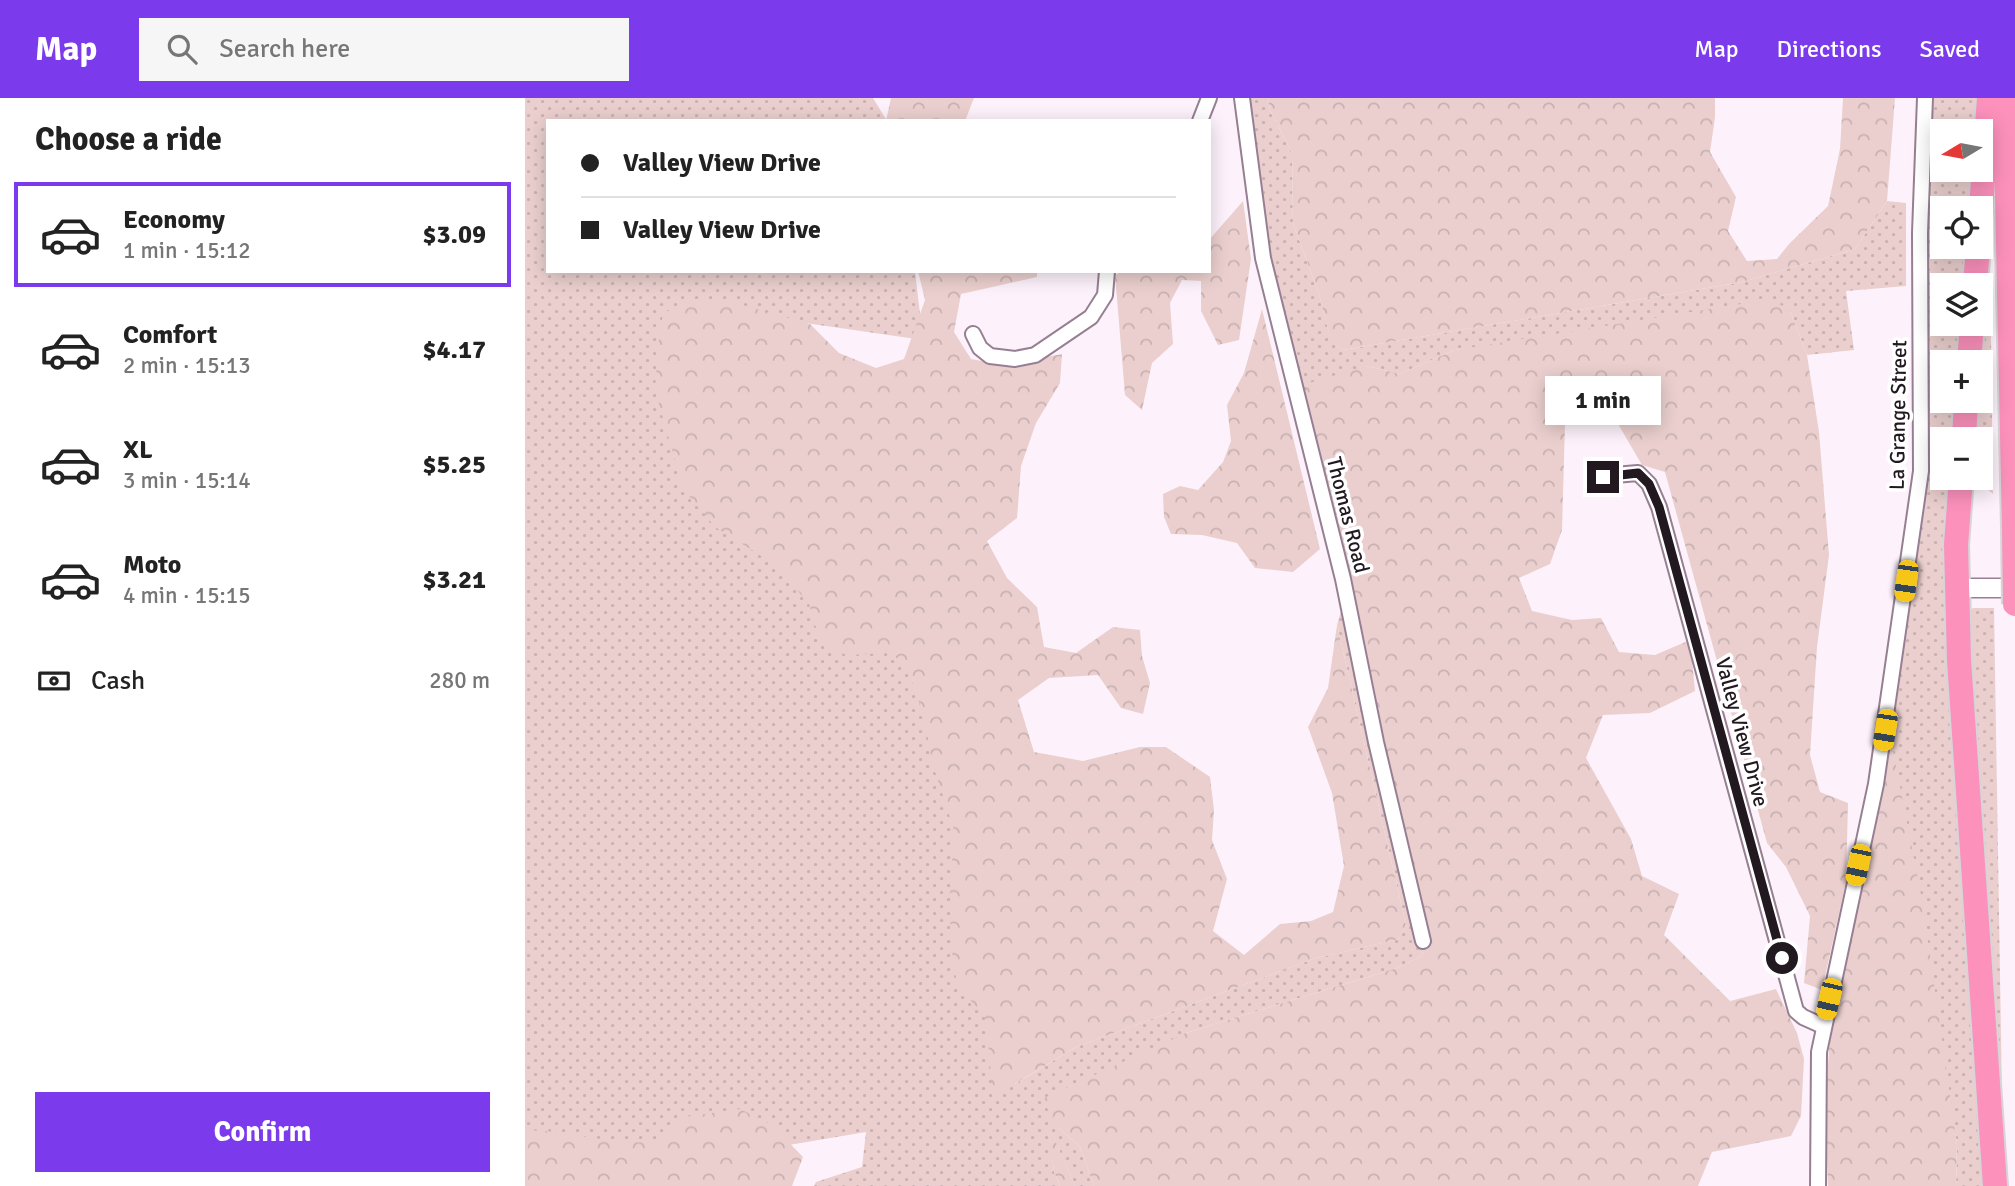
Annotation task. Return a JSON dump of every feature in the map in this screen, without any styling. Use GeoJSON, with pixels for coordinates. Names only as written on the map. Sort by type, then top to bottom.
{"type":"FeatureCollection","features":[{"type":"Feature","properties":{"kind":"highway"},"geometry":{"type":"LineString","coordinates":[[1982,196],[1989,98]]}},
{"type":"Feature","properties":{"kind":"highway"},"geometry":{"type":"LineString","coordinates":[[2005,98],[2015,604]]}},
{"type":"Feature","properties":{"kind":"highway"},"geometry":{"type":"LineString","coordinates":[[1960,490],[1956,588],[1959,660],[1995,1186]]}},
{"type":"Feature","properties":{"kind":"street"},"geometry":{"type":"LineString","coordinates":[[1201,119],[1209,98]]}},
{"type":"Feature","properties":{"kind":"street","name":"Thomas Road"},"geometry":{"type":"LineString","coordinates":[[1242,98],[1263,258],[1343,579],[1376,741],[1423,941]]}},
{"type":"Feature","properties":{"kind":"street","name":"La Grange Street"},"geometry":{"type":"LineString","coordinates":[[1818,1186],[1819,1052],[1876,784],[1921,471],[1920,233],[1925,98]]}},
{"type":"Feature","properties":{"kind":"street"},"geometry":{"type":"LineString","coordinates":[[973,334],[980,348],[990,356],[1015,359],[1035,355],[1091,317],[1105,295],[1107,273]]}},
{"type":"Feature","properties":{"kind":"street","name":"Valley View Drive"},"geometry":{"type":"LineString","coordinates":[[1603,477],[1638,473],[1649,484],[1659,507],[1796,1011],[1823,1026]]}},
{"type":"Feature","properties":{"kind":"street"},"geometry":{"type":"LineString","coordinates":[[1956,588],[2015,588]]}},
{"type":"Feature","properties":{"kind":"green space"},"geometry":{"type":"Polygon","coordinates":[[[525,98],[873,98],[886,119],[546,119],[546,273],[915,273],[923,340],[722,311],[907,636],[956,752],[1015,1084],[1076,1047],[1316,958],[1399,939],[1406,925],[1337,625],[1349,583],[1426,937],[1422,956],[1397,968],[1186,1033],[1058,1127],[1080,1147],[1094,1186],[1075,1186],[1049,1127],[1054,1172],[1060,1186],[814,1186],[816,1182],[862,1167],[866,1132],[771,1148],[525,1159],[525,98]]]}},
{"type":"Feature","properties":{"kind":"green space"},"geometry":{"type":"Polygon","coordinates":[[[891,98],[974,98],[966,119],[886,119],[891,98]]]}},
{"type":"Feature","properties":{"kind":"green space"},"geometry":{"type":"Polygon","coordinates":[[[1247,98],[1268,98],[1270,110],[1292,153],[1293,223],[1319,294],[1331,341],[1343,350],[1742,282],[1855,249],[1887,201],[1906,203],[1906,286],[1846,291],[1854,350],[1807,355],[1790,311],[1455,350],[1400,374],[1367,366],[1304,399],[1267,236],[1247,98]]]}},
{"type":"Feature","properties":{"kind":"green space"},"geometry":{"type":"Polygon","coordinates":[[[1268,98],[1715,98],[1710,152],[1736,197],[1728,231],[1747,261],[1777,259],[1828,206],[1840,149],[1843,98],[1895,98],[1887,201],[1855,249],[1742,282],[1343,350],[1331,342],[1319,294],[1293,223],[1292,153],[1270,110],[1268,98]]]}},
{"type":"Feature","properties":{"kind":"green space"},"geometry":{"type":"Polygon","coordinates":[[[1930,98],[1981,98],[1980,119],[1930,119],[1930,182],[1975,182],[1974,196],[1930,196],[1930,259],[1969,259],[1968,273],[1930,273],[1930,336],[1963,336],[1962,350],[1930,350],[1930,413],[1957,413],[1956,427],[1930,427],[1930,490],[1952,490],[1986,1186],[1956,1186],[1957,1144],[1890,735],[1927,455],[1925,229],[1930,98]]]}},
{"type":"Feature","properties":{"kind":"green space"},"geometry":{"type":"Polygon","coordinates":[[[1243,201],[1251,259],[1239,340],[1218,345],[1201,311],[1201,281],[1182,280],[1170,303],[1173,344],[1152,363],[1142,410],[1125,395],[1115,275],[1211,273],[1211,238],[1243,201]]]}},
{"type":"Feature","properties":{"kind":"green space"},"geometry":{"type":"Polygon","coordinates":[[[1985,261],[1990,264],[1990,273],[1984,273],[1985,261]]]}},
{"type":"Feature","properties":{"kind":"green space"},"geometry":{"type":"Polygon","coordinates":[[[918,273],[1037,273],[1037,277],[961,294],[954,332],[971,359],[1003,365],[1062,354],[1060,383],[1036,423],[1021,466],[1017,518],[987,541],[1007,578],[1037,607],[1044,647],[1076,653],[1113,627],[1140,630],[1142,656],[1150,683],[1143,714],[1121,708],[1098,675],[1049,678],[1018,700],[1034,752],[1083,761],[1140,747],[1166,747],[1210,777],[1214,810],[1212,840],[1227,879],[1213,931],[1244,955],[1280,924],[1311,921],[1333,912],[1344,866],[1332,793],[1308,727],[1328,688],[1337,625],[1406,925],[1399,939],[1316,958],[1076,1047],[993,1097],[986,1019],[957,984],[951,946],[950,895],[954,830],[932,762],[925,720],[906,664],[889,653],[847,655],[821,645],[809,604],[776,565],[715,527],[683,489],[655,390],[663,313],[689,303],[731,302],[810,324],[839,353],[876,368],[904,359],[925,300],[918,273]]]}},
{"type":"Feature","properties":{"kind":"green space"},"geometry":{"type":"Polygon","coordinates":[[[1772,299],[1790,311],[1807,355],[1819,432],[1829,555],[1817,647],[1810,755],[1820,792],[1848,803],[1846,882],[1822,990],[1804,983],[1810,916],[1786,867],[1767,843],[1665,472],[1642,465],[1618,424],[1604,391],[1579,382],[1565,425],[1562,530],[1550,564],[1519,578],[1532,611],[1572,620],[1601,618],[1619,652],[1655,655],[1690,640],[1695,691],[1650,713],[1603,715],[1586,758],[1631,839],[1642,876],[1679,894],[1664,935],[1730,1001],[1776,989],[1797,1033],[1804,1059],[1801,1116],[1791,1136],[1712,1152],[1698,1186],[1094,1186],[1080,1147],[1058,1127],[1042,1099],[1186,1033],[1397,968],[1422,956],[1426,937],[1349,583],[1304,399],[1309,383],[1367,366],[1400,374],[1455,350],[1772,299]]]}},
{"type":"Feature","properties":{"kind":"green space"},"geometry":{"type":"Polygon","coordinates":[[[1262,309],[1320,549],[1293,572],[1255,568],[1237,543],[1202,535],[1171,534],[1164,517],[1163,494],[1180,486],[1198,490],[1223,462],[1231,441],[1227,405],[1244,373],[1262,309]]]}},
{"type":"Feature","properties":{"kind":"green space"},"geometry":{"type":"Polygon","coordinates":[[[1981,336],[1991,336],[1991,350],[1981,350],[1981,336]]]}},
{"type":"Feature","properties":{"kind":"green space"},"geometry":{"type":"Polygon","coordinates":[[[1972,413],[1992,413],[1992,427],[1970,427],[1972,413]]]}},
{"type":"Feature","properties":{"kind":"green space"},"geometry":{"type":"Polygon","coordinates":[[[1973,608],[1994,608],[2002,1097],[1997,1097],[1967,612],[1973,608]]]}},
{"type":"Feature","properties":{"kind":"green space"},"geometry":{"type":"Polygon","coordinates":[[[1890,735],[1922,900],[1957,1144],[1956,1186],[1828,1186],[1825,1114],[1830,1034],[1890,735]]]}},
{"type":"Feature","properties":{"kind":"green space"},"geometry":{"type":"Polygon","coordinates":[[[740,1109],[772,1125],[803,1157],[792,1186],[525,1186],[525,1132],[539,1130],[614,1141],[652,1143],[684,1117],[740,1109]]]}},
{"type":"Feature","properties":{"kind":"green space"},"geometry":{"type":"Polygon","coordinates":[[[1048,1124],[1075,1186],[1060,1186],[1054,1172],[1048,1124]]]}},
{"type":"Feature","properties":{"kind":"route"},"geometry":{"type":"LineString","coordinates":[[1603,477],[1638,473],[1649,484],[1659,507],[1782,958]]}}]}
